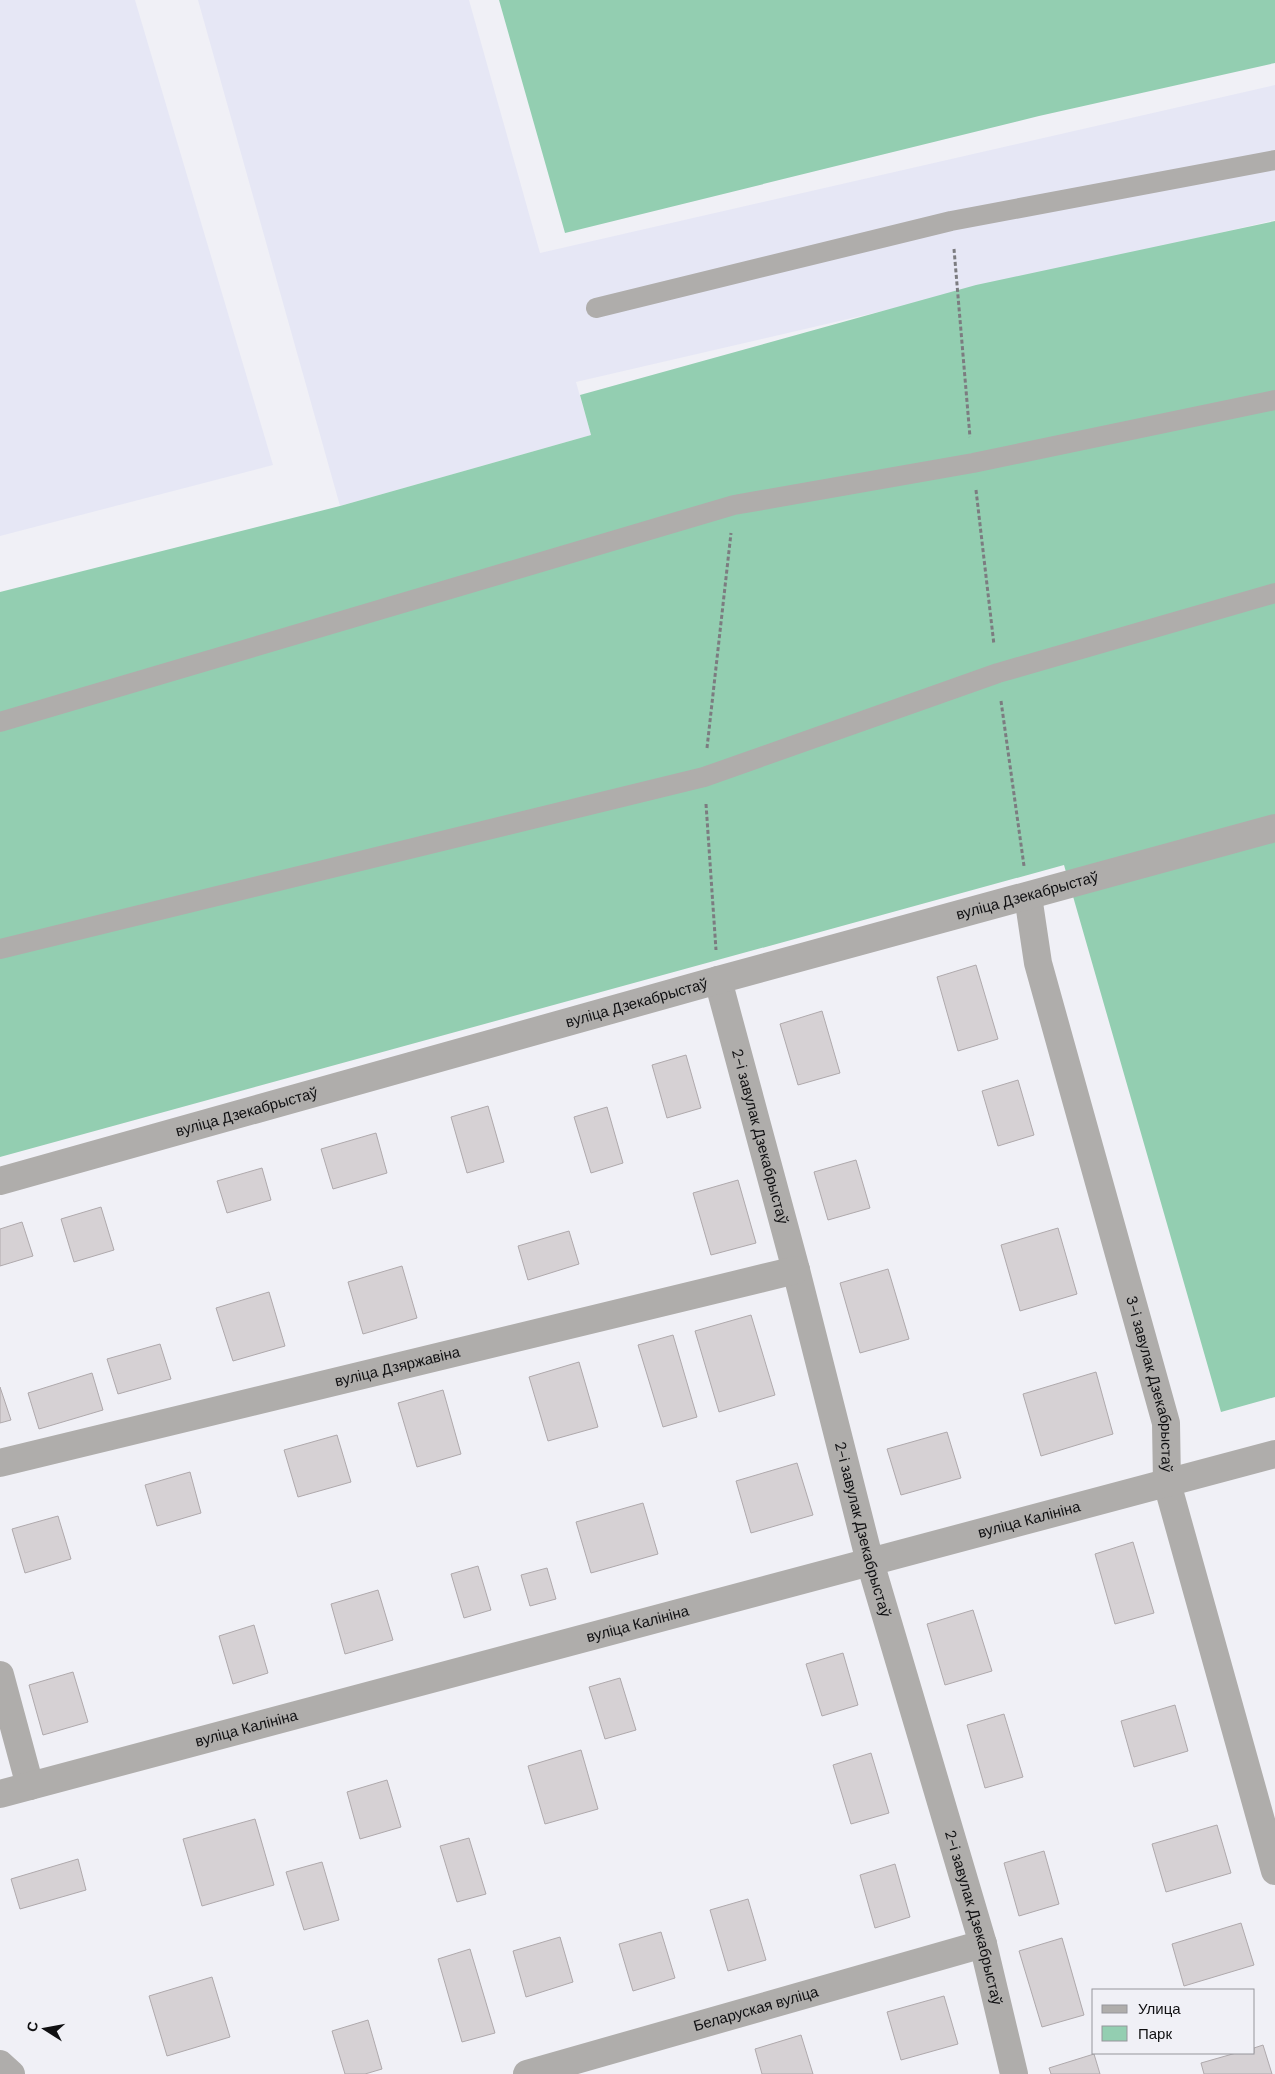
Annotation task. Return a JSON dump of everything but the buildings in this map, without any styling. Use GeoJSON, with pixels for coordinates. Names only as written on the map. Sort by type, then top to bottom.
{"type":"FeatureCollection","features":[{"type":"Feature","properties":{"kind":"street","name":"вуліца Дзекабрыстаў"},"geometry":{"type":"LineString","coordinates":[[0,1181],[718,980],[1275,828]]}},
{"type":"Feature","properties":{"kind":"street","name":"3-і завулак Дзекабрыстаў"},"geometry":{"type":"LineString","coordinates":[[1028,896],[1038,963],[1166,1423],[1166,1483],[1275,1871]]}},
{"type":"Feature","properties":{"kind":"street","name":"2-і завулак Дзекабрыстаў"},"geometry":{"type":"LineString","coordinates":[[718,980],[796,1270],[870,1562],[983,1944],[1014,2074]]}},
{"type":"Feature","properties":{"kind":"street","name":"вуліца Дзяржавіна"},"geometry":{"type":"LineString","coordinates":[[0,1463],[796,1270]]}},
{"type":"Feature","properties":{"kind":"street","name":"вуліца Калініна"},"geometry":{"type":"LineString","coordinates":[[0,1794],[1275,1454]]}},
{"type":"Feature","properties":{"kind":"street"},"geometry":{"type":"LineString","coordinates":[[0,1675],[30,1786]]}},
{"type":"Feature","properties":{"kind":"street","name":"Беларуская вуліца"},"geometry":{"type":"LineString","coordinates":[[527,2074],[983,1944]]}},
{"type":"Feature","properties":{"kind":"street"},"geometry":{"type":"LineString","coordinates":[[0,2064],[11,2074]]}},
{"type":"Feature","properties":{"kind":"lane"},"geometry":{"type":"LineString","coordinates":[[596,308],[952,222],[1275,160]]}},
{"type":"Feature","properties":{"kind":"lane"},"geometry":{"type":"LineString","coordinates":[[0,722],[734,505],[973,463],[1275,400]]}},
{"type":"Feature","properties":{"kind":"lane"},"geometry":{"type":"LineString","coordinates":[[0,949],[704,777],[998,673],[1275,593]]}},
{"type":"Feature","properties":{"kind":"path"},"geometry":{"type":"LineString","coordinates":[[952,222],[973,463],[998,673],[1028,896]]}},
{"type":"Feature","properties":{"kind":"shaded area"},"geometry":{"type":"Polygon","coordinates":[[[0,0],[135,0],[273,465],[0,536],[0,0]]]}},
{"type":"Feature","properties":{"kind":"shaded area"},"geometry":{"type":"Polygon","coordinates":[[[198,0],[469,0],[540,253],[1275,85],[1275,220],[576,382],[591,435],[340,506],[198,0]]]}},
{"type":"Feature","properties":{"kind":"green space"},"geometry":{"type":"Polygon","coordinates":[[[499,0],[1275,0],[1275,63],[1039,116],[565,233],[499,0]]]}},
{"type":"Feature","properties":{"kind":"green space"},"geometry":{"type":"Polygon","coordinates":[[[1275,221],[1275,1397],[1221,1412],[1064,865],[0,1157],[0,592],[340,506],[591,435],[580,395],[976,285],[1275,221]]]}}]}
